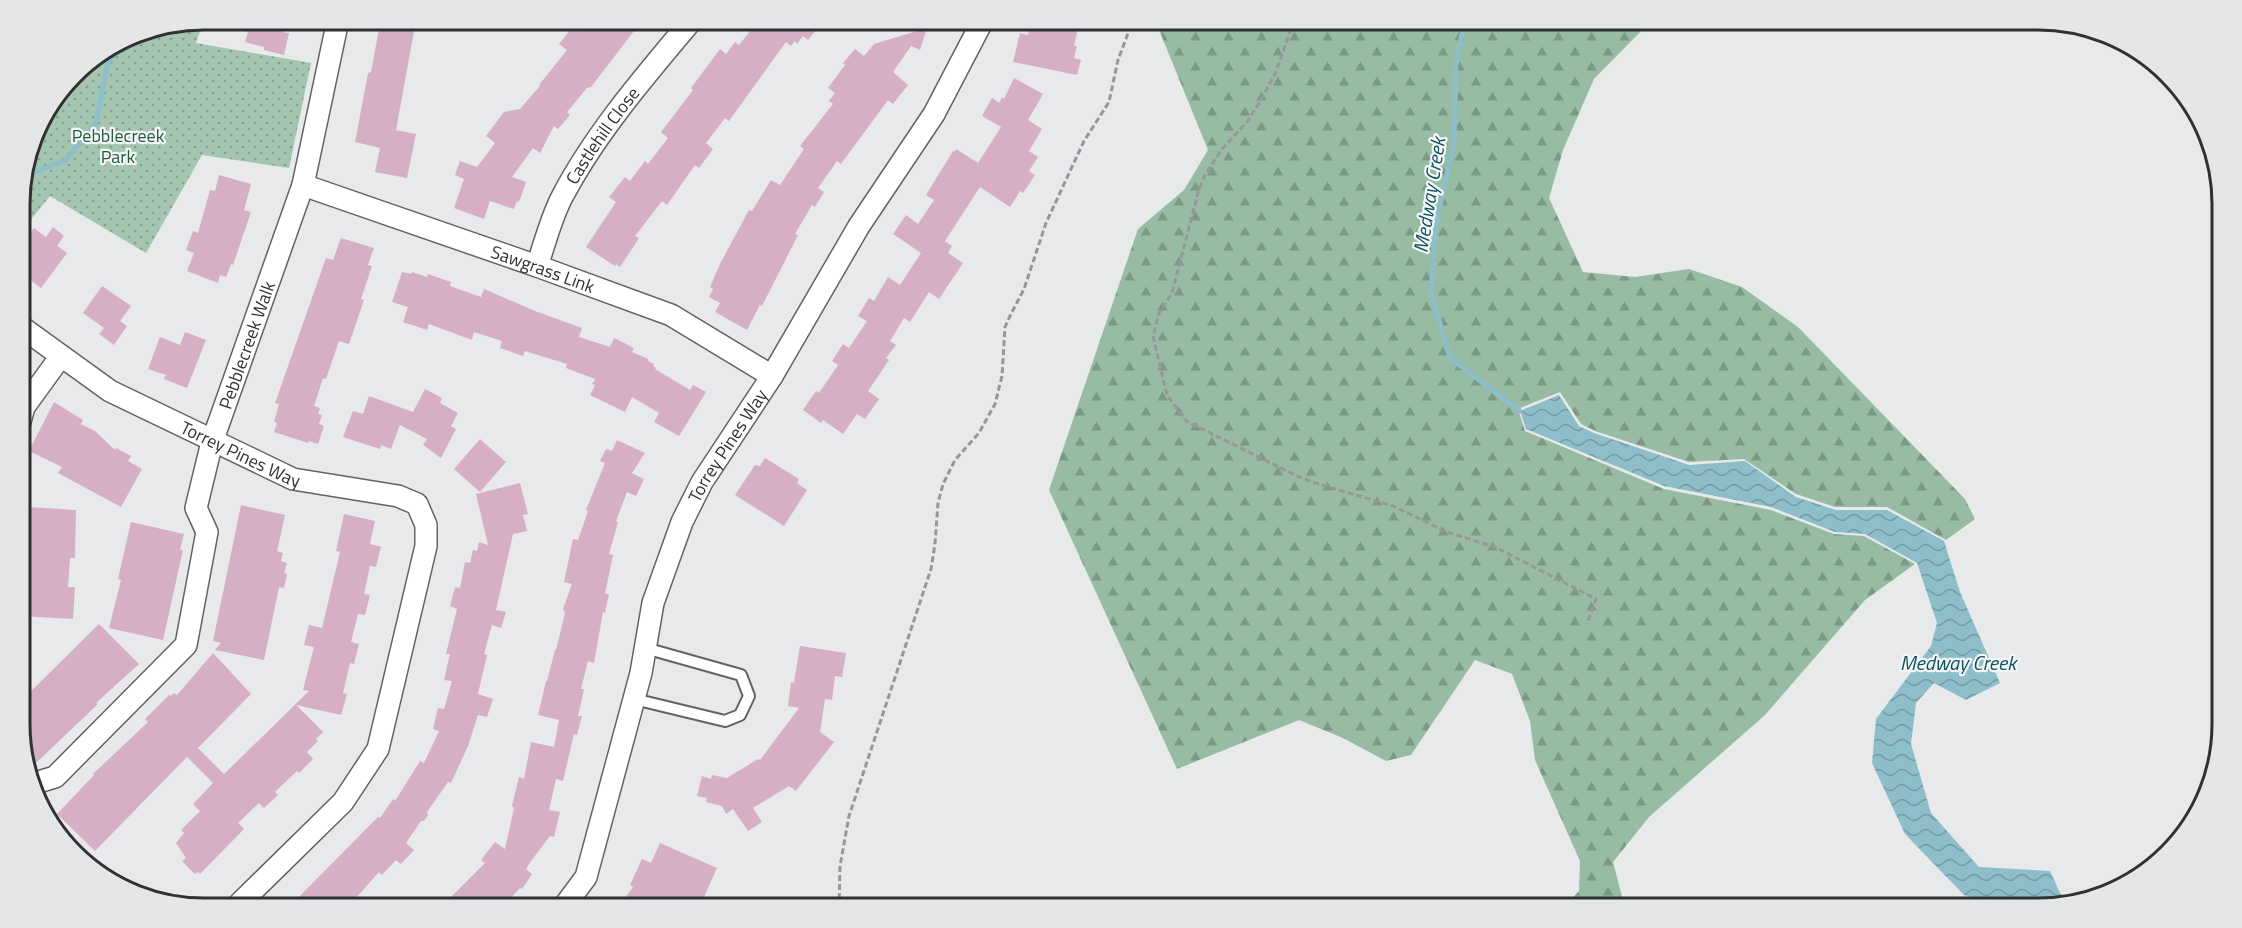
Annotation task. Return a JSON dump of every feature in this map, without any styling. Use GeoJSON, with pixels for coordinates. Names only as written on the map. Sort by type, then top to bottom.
{"type":"FeatureCollection","features":[{"type":"Feature","properties":{"kind":"street","name":"Pebblecreek Walk"},"geometry":{"type":"LineString","coordinates":[[40,782],[55,777],[186,645],[207,532],[196,508],[212,442],[303,185],[336,30]]}},
{"type":"Feature","properties":{"kind":"street","name":"Castlehill Close"},"geometry":{"type":"LineString","coordinates":[[537,266],[561,199],[586,158],[642,81],[684,30]]}},
{"type":"Feature","properties":{"kind":"street","name":"Torrey Pines Way"},"geometry":{"type":"LineString","coordinates":[[570,898],[586,877],[634,699],[653,603],[682,522],[702,482],[772,376],[859,226],[934,114],[978,30]]}},
{"type":"Feature","properties":{"kind":"street","name":"Sawgrass Link"},"geometry":{"type":"LineString","coordinates":[[303,185],[671,315],[772,376]]}},
{"type":"Feature","properties":{"kind":"street","name":"Torrey Pines Way"},"geometry":{"type":"LineString","coordinates":[[30,333],[110,391],[212,442],[293,479],[398,496],[417,504],[426,525],[426,546],[378,749],[343,802],[246,898]]}},
{"type":"Feature","properties":{"kind":"street"},"geometry":{"type":"LineString","coordinates":[[30,399],[62,356]]}},
{"type":"Feature","properties":{"kind":"lane"},"geometry":{"type":"LineString","coordinates":[[634,699],[725,721],[740,716],[749,696],[741,675],[645,648]]}},
{"type":"Feature","properties":{"kind":"path"},"geometry":{"type":"LineString","coordinates":[[839,898],[840,866],[849,816],[928,579],[934,554],[938,503],[943,484],[955,460],[980,433],[995,404],[1001,384],[1005,327],[1024,289],[1047,223],[1084,141],[1109,102],[1120,50],[1129,30]]}},
{"type":"Feature","properties":{"kind":"path"},"geometry":{"type":"LineString","coordinates":[[1291,30],[1276,72],[1261,100],[1247,122],[1211,165],[1198,193],[1172,293],[1158,313],[1154,336],[1167,395],[1186,421],[1294,475],[1393,506],[1447,532],[1495,547],[1596,599],[1587,624]]}},
{"type":"Feature","properties":{"kind":"green space","name":"Pebblecreek Park"},"geometry":{"type":"Polygon","coordinates":[[[201,30],[196,43],[311,63],[289,168],[202,155],[146,253],[50,196],[30,221],[33,170],[43,137],[53,117],[81,81],[117,53],[148,39],[170,33],[201,30]]]}},
{"type":"Feature","properties":{"kind":"green space"},"geometry":{"type":"Polygon","coordinates":[[[1159,30],[1642,30],[1594,79],[1563,150],[1549,198],[1583,272],[1635,277],[1689,269],[1742,287],[1798,327],[1965,499],[1975,519],[1946,540],[1887,507],[1835,507],[1796,494],[1744,459],[1689,462],[1595,431],[1581,424],[1560,392],[1518,409],[1525,431],[1664,489],[1771,510],[1834,534],[1864,536],[1915,564],[1865,600],[1765,715],[1649,817],[1613,862],[1622,898],[1572,898],[1579,891],[1580,861],[1535,760],[1530,721],[1512,674],[1475,660],[1411,755],[1386,761],[1343,738],[1299,720],[1177,769],[1049,490],[1138,229],[1184,190],[1208,150],[1159,30]]]}},
{"type":"Feature","properties":{"kind":"water","name":"Medway Creek"},"geometry":{"type":"Polygon","coordinates":[[[1559,395],[1579,426],[1594,433],[1689,465],[1745,461],[1796,497],[1836,510],[1887,510],[1944,541],[1960,592],[2000,683],[1966,700],[1934,683],[1916,703],[1911,744],[1931,813],[1979,867],[2050,871],[2063,896],[1974,898],[1964,895],[1905,834],[1872,763],[1876,719],[1931,646],[1937,623],[1917,563],[1865,534],[1835,532],[1771,507],[1664,486],[1526,429],[1520,411],[1559,395]]]}},
{"type":"Feature","properties":{"kind":"building"},"geometry":{"type":"Polygon","coordinates":[[[239,30],[282,30],[282,32],[289,33],[284,55],[245,42],[248,32],[239,30]]]}},
{"type":"Feature","properties":{"kind":"building"},"geometry":{"type":"Polygon","coordinates":[[[379,30],[414,30],[396,130],[416,134],[407,178],[375,172],[380,148],[355,142],[368,73],[371,72],[379,30]]]}},
{"type":"Feature","properties":{"kind":"building"},"geometry":{"type":"Polygon","coordinates":[[[570,30],[581,32],[582,30],[634,31],[591,87],[587,88],[567,112],[570,115],[558,129],[554,126],[540,153],[533,148],[512,177],[526,182],[514,209],[490,201],[484,219],[454,208],[464,179],[455,175],[460,161],[477,167],[495,143],[486,136],[504,112],[520,109],[567,50],[559,44],[570,30]]]}},
{"type":"Feature","properties":{"kind":"building"},"geometry":{"type":"Polygon","coordinates":[[[751,30],[816,30],[808,40],[803,36],[797,44],[795,41],[791,46],[786,42],[729,121],[725,118],[706,143],[713,149],[699,168],[695,165],[667,205],[662,201],[635,236],[639,238],[620,267],[616,264],[615,266],[586,247],[616,202],[609,197],[625,177],[630,181],[645,161],[648,164],[668,138],[661,132],[720,49],[726,54],[735,42],[739,45],[751,30]]]}},
{"type":"Feature","properties":{"kind":"building"},"geometry":{"type":"Polygon","coordinates":[[[926,30],[920,50],[911,46],[893,72],[908,85],[893,104],[888,100],[841,164],[837,161],[818,188],[824,192],[815,207],[812,205],[795,234],[798,235],[762,306],[760,305],[747,330],[715,312],[720,303],[709,297],[713,289],[710,287],[720,264],[749,210],[752,211],[771,180],[780,185],[804,149],[800,146],[833,104],[829,101],[835,93],[828,88],[845,65],[843,63],[855,49],[864,56],[874,44],[926,30]]]}},
{"type":"Feature","properties":{"kind":"building"},"geometry":{"type":"Polygon","coordinates":[[[1029,30],[1078,30],[1074,58],[1081,60],[1077,75],[1013,62],[1020,33],[1028,35],[1029,30]]]}},
{"type":"Feature","properties":{"kind":"building"},"geometry":{"type":"Polygon","coordinates":[[[1014,78],[1043,94],[1028,120],[1042,129],[1029,151],[1038,157],[1029,171],[1035,175],[1023,193],[1020,191],[1010,207],[980,187],[945,241],[952,246],[948,253],[963,263],[939,299],[929,292],[910,322],[904,318],[890,341],[896,345],[886,358],[889,360],[868,391],[879,399],[865,419],[857,414],[843,434],[823,420],[821,423],[803,410],[816,391],[819,393],[838,365],[832,361],[843,344],[849,348],[867,321],[858,316],[869,298],[874,301],[888,277],[900,285],[921,253],[893,234],[906,215],[918,224],[934,200],[926,195],[953,151],[956,149],[978,163],[1001,127],[982,116],[992,98],[999,103],[1002,97],[1004,99],[1014,78]]]}},
{"type":"Feature","properties":{"kind":"building"},"geometry":{"type":"Polygon","coordinates":[[[219,175],[251,184],[244,210],[251,212],[233,265],[231,264],[226,277],[220,275],[218,283],[187,271],[194,253],[186,250],[193,231],[198,233],[210,190],[215,191],[219,175]]]}},
{"type":"Feature","properties":{"kind":"building"},"geometry":{"type":"Polygon","coordinates":[[[53,227],[64,236],[57,246],[67,253],[41,288],[30,280],[30,233],[34,228],[46,237],[53,227]]]}},
{"type":"Feature","properties":{"kind":"building"},"geometry":{"type":"Polygon","coordinates":[[[341,238],[374,248],[368,265],[372,266],[361,299],[364,300],[349,344],[339,341],[314,406],[320,408],[318,414],[322,415],[319,424],[324,426],[318,444],[309,441],[308,443],[274,432],[279,404],[275,403],[326,258],[333,260],[341,238]]]}},
{"type":"Feature","properties":{"kind":"building"},"geometry":{"type":"Polygon","coordinates":[[[402,272],[411,274],[412,272],[427,277],[428,274],[451,282],[450,286],[481,297],[484,289],[582,328],[579,337],[610,347],[614,338],[634,348],[632,352],[648,359],[654,364],[655,369],[690,390],[693,385],[706,392],[679,436],[654,422],[659,413],[632,397],[625,412],[590,395],[595,379],[566,368],[567,364],[525,351],[523,356],[500,348],[502,341],[474,332],[472,340],[429,324],[427,330],[403,322],[408,307],[392,302],[402,272]]]}},
{"type":"Feature","properties":{"kind":"building"},"geometry":{"type":"Polygon","coordinates":[[[102,286],[131,306],[120,321],[127,326],[114,345],[99,334],[104,328],[83,313],[102,286]]]}},
{"type":"Feature","properties":{"kind":"building"},"geometry":{"type":"Polygon","coordinates":[[[185,332],[206,340],[187,388],[164,379],[166,375],[148,369],[160,337],[180,345],[185,332]]]}},
{"type":"Feature","properties":{"kind":"building"},"geometry":{"type":"Polygon","coordinates":[[[425,389],[442,398],[440,403],[458,413],[451,426],[456,429],[441,458],[423,445],[427,439],[400,425],[391,449],[381,445],[380,449],[343,437],[353,411],[363,414],[369,396],[413,412],[425,389]]]}},
{"type":"Feature","properties":{"kind":"building"},"geometry":{"type":"Polygon","coordinates":[[[54,402],[83,420],[81,424],[95,431],[115,450],[116,448],[131,456],[128,461],[142,469],[121,507],[58,473],[62,467],[30,451],[54,402]]]}},
{"type":"Feature","properties":{"kind":"building"},"geometry":{"type":"Polygon","coordinates":[[[480,439],[506,462],[480,492],[454,469],[480,439]]]}},
{"type":"Feature","properties":{"kind":"building"},"geometry":{"type":"Polygon","coordinates":[[[617,440],[645,453],[632,473],[644,479],[636,496],[627,492],[616,521],[618,522],[609,554],[613,555],[605,594],[609,594],[605,613],[603,612],[594,663],[588,661],[581,689],[584,689],[578,716],[582,716],[577,735],[574,734],[563,781],[556,779],[549,810],[560,812],[554,837],[550,836],[531,861],[526,869],[532,874],[522,889],[520,888],[511,898],[450,898],[485,863],[481,860],[495,842],[505,849],[519,777],[524,779],[531,742],[554,747],[559,720],[538,715],[565,613],[563,609],[572,584],[564,582],[573,539],[578,540],[588,511],[586,510],[605,463],[600,461],[606,449],[612,451],[617,440]]]}},
{"type":"Feature","properties":{"kind":"building"},"geometry":{"type":"Polygon","coordinates":[[[765,458],[799,479],[797,483],[807,490],[784,526],[735,495],[755,465],[760,466],[765,458]]]}},
{"type":"Feature","properties":{"kind":"building"},"geometry":{"type":"Polygon","coordinates":[[[520,483],[528,514],[523,515],[527,531],[513,534],[496,610],[506,612],[501,628],[492,625],[484,654],[487,655],[478,694],[493,699],[487,717],[478,715],[468,746],[451,783],[448,782],[427,812],[428,815],[424,821],[421,821],[406,843],[414,850],[401,864],[396,860],[382,875],[379,872],[356,898],[298,898],[378,817],[380,818],[393,799],[395,801],[420,761],[424,763],[439,731],[433,729],[438,708],[444,709],[452,681],[444,680],[450,654],[446,654],[457,609],[450,606],[455,587],[460,588],[465,562],[470,563],[473,550],[477,551],[479,542],[488,545],[476,494],[520,483]]]}},
{"type":"Feature","properties":{"kind":"building"},"geometry":{"type":"Polygon","coordinates":[[[241,505],[285,515],[277,551],[283,553],[281,561],[287,563],[284,573],[287,574],[284,588],[279,587],[264,660],[215,650],[221,643],[213,641],[241,505]]]}},
{"type":"Feature","properties":{"kind":"building"},"geometry":{"type":"Polygon","coordinates":[[[30,507],[76,510],[75,558],[70,558],[68,587],[75,587],[73,619],[30,617],[30,507]]]}},
{"type":"Feature","properties":{"kind":"building"},"geometry":{"type":"Polygon","coordinates":[[[344,514],[375,521],[370,544],[381,547],[376,567],[370,566],[364,594],[370,595],[365,615],[358,614],[351,642],[359,644],[354,664],[350,663],[343,693],[347,694],[341,715],[296,705],[323,732],[307,752],[313,759],[275,792],[278,795],[264,808],[259,803],[238,823],[244,829],[200,874],[198,872],[195,874],[182,861],[186,858],[176,843],[184,833],[181,830],[200,811],[193,804],[213,783],[187,757],[95,851],[57,814],[93,774],[148,722],[145,719],[169,695],[174,693],[177,695],[213,653],[251,694],[198,748],[224,774],[309,691],[303,690],[314,647],[304,645],[309,625],[322,628],[340,552],[336,551],[344,514]]]}},
{"type":"Feature","properties":{"kind":"building"},"geometry":{"type":"Polygon","coordinates":[[[131,522],[184,534],[180,550],[183,550],[163,640],[109,628],[121,580],[118,579],[131,522]]]}},
{"type":"Feature","properties":{"kind":"building"},"geometry":{"type":"Polygon","coordinates":[[[99,624],[139,664],[36,763],[31,747],[30,692],[99,624]]]}},
{"type":"Feature","properties":{"kind":"building"},"geometry":{"type":"Polygon","coordinates":[[[800,646],[846,653],[842,677],[835,676],[832,700],[825,699],[820,732],[834,742],[796,791],[789,786],[753,808],[762,822],[748,831],[733,809],[726,814],[722,806],[706,802],[707,798],[697,796],[702,776],[711,779],[712,775],[727,778],[758,759],[760,760],[799,708],[788,706],[800,646]]]}},
{"type":"Feature","properties":{"kind":"building"},"geometry":{"type":"Polygon","coordinates":[[[660,843],[717,868],[704,898],[625,898],[633,887],[630,885],[642,859],[651,863],[660,843]]]}},
{"type":"Feature","properties":{"kind":"waterway","name":"Medway Creek"},"geometry":{"type":"LineString","coordinates":[[1463,30],[1456,64],[1454,143],[1436,224],[1431,293],[1450,358],[1520,411]]}},
{"type":"Feature","properties":{"kind":"waterway"},"geometry":{"type":"LineString","coordinates":[[33,173],[66,160],[96,123],[107,67],[111,56]]}}]}
